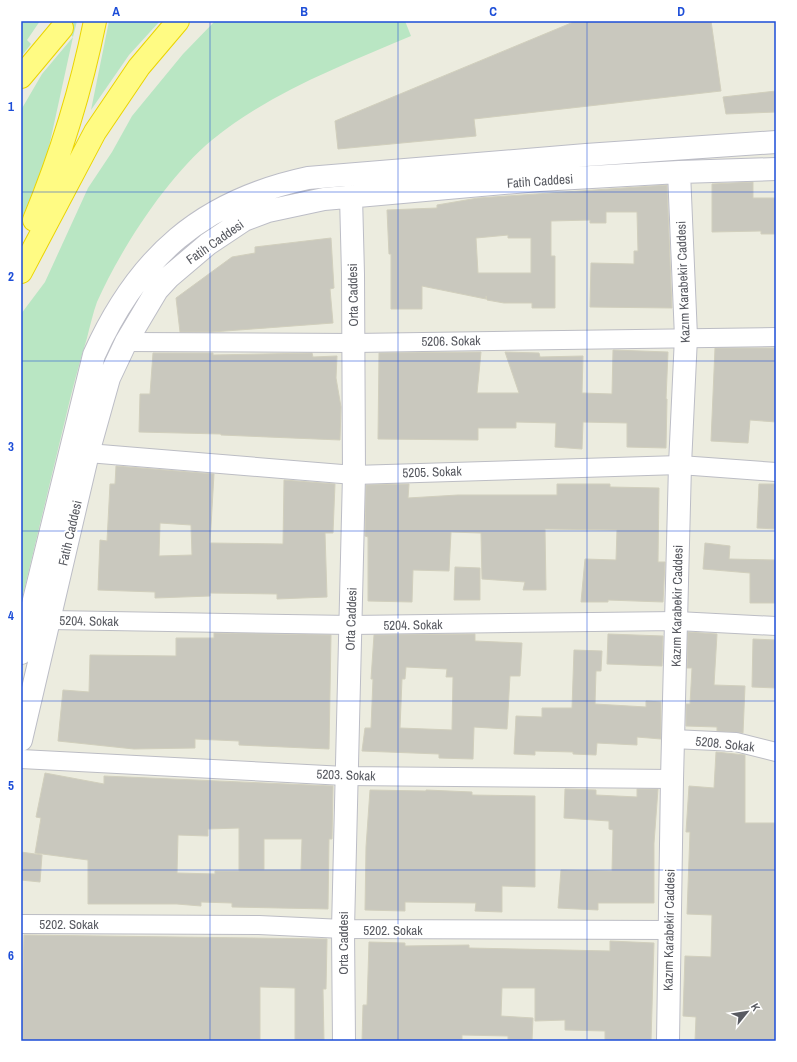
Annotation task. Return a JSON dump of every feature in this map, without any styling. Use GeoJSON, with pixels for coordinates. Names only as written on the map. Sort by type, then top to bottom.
{"type":"FeatureCollection","features":[{"type":"Feature","properties":{"kind":"highway"},"geometry":{"type":"LineString","coordinates":[[21,252],[53,175],[68,130],[95,21]]}},
{"type":"Feature","properties":{"kind":"highway"},"geometry":{"type":"LineString","coordinates":[[21,272],[95,132],[139,67],[178,21]]}},
{"type":"Feature","properties":{"kind":"highway"},"geometry":{"type":"LineString","coordinates":[[21,77],[62,28]]}},
{"type":"Feature","properties":{"kind":"street"},"geometry":{"type":"LineString","coordinates":[[28,647],[46,592],[90,368],[102,336],[140,275],[182,235],[218,210],[266,188],[308,178],[586,155],[776,142]]}},
{"type":"Feature","properties":{"kind":"street","name":"Fatih Caddesi"},"geometry":{"type":"LineString","coordinates":[[21,740],[28,647],[51,620],[46,592],[109,378],[146,305],[157,290],[176,270],[224,232],[244,220],[268,211],[297,203],[351,196],[538,180],[679,172],[776,169]]}},
{"type":"Feature","properties":{"kind":"street","name":"Kazım Karabekir Caddesi"},"geometry":{"type":"LineString","coordinates":[[668,1041],[672,779],[680,465],[686,337],[679,172]]}},
{"type":"Feature","properties":{"kind":"street","name":"Orta Caddesi"},"geometry":{"type":"LineString","coordinates":[[344,1041],[343,930],[345,776],[351,625],[354,475],[354,343],[351,196]]}},
{"type":"Feature","properties":{"kind":"street"},"geometry":{"type":"LineString","coordinates":[[162,253],[156,264],[158,271],[164,274],[176,270]]}},
{"type":"Feature","properties":{"kind":"street"},"geometry":{"type":"LineString","coordinates":[[128,293],[142,282],[151,282],[153,290],[146,305]]}},
{"type":"Feature","properties":{"kind":"street","name":"5206. Sokak"},"geometry":{"type":"LineString","coordinates":[[126,342],[354,343],[686,337],[776,337]]}},
{"type":"Feature","properties":{"kind":"street","name":"5205. Sokak"},"geometry":{"type":"LineString","coordinates":[[88,453],[354,475],[680,465],[776,472]]}},
{"type":"Feature","properties":{"kind":"street","name":"5204. Sokak"},"geometry":{"type":"LineString","coordinates":[[51,620],[351,625],[677,621],[776,626]]}},
{"type":"Feature","properties":{"kind":"street","name":"5208. Sokak"},"geometry":{"type":"LineString","coordinates":[[673,739],[736,742],[776,752]]}},
{"type":"Feature","properties":{"kind":"street","name":"5203. Sokak"},"geometry":{"type":"LineString","coordinates":[[21,759],[345,776],[672,779]]}},
{"type":"Feature","properties":{"kind":"street","name":"5202. Sokak"},"geometry":{"type":"LineString","coordinates":[[21,924],[259,925],[343,930],[669,930]]}},
{"type":"Feature","properties":{"kind":"green space"},"geometry":{"type":"Polygon","coordinates":[[[21,21],[40,21],[27,40],[31,44],[21,57],[21,21]]]}},
{"type":"Feature","properties":{"kind":"green space"},"geometry":{"type":"Polygon","coordinates":[[[56,21],[77,21],[73,37],[56,21]]]}},
{"type":"Feature","properties":{"kind":"green space"},"geometry":{"type":"Polygon","coordinates":[[[109,21],[160,21],[129,55],[91,110],[109,21]]]}},
{"type":"Feature","properties":{"kind":"green space"},"geometry":{"type":"Polygon","coordinates":[[[215,21],[405,21],[411,36],[307,81],[234,123],[195,155],[146,215],[118,260],[97,302],[78,367],[21,603],[21,314],[45,282],[88,188],[112,152],[132,116],[183,54],[215,21]]]}},
{"type":"Feature","properties":{"kind":"green space"},"geometry":{"type":"Polygon","coordinates":[[[73,37],[47,156],[21,221],[21,110],[42,74],[73,37]]]}},
{"type":"Feature","properties":{"kind":"building"},"geometry":{"type":"Polygon","coordinates":[[[576,21],[711,21],[721,91],[474,119],[476,136],[338,149],[335,121],[576,21]]]}},
{"type":"Feature","properties":{"kind":"building"},"geometry":{"type":"Polygon","coordinates":[[[776,91],[776,112],[726,114],[723,97],[776,91]]]}},
{"type":"Feature","properties":{"kind":"building"},"geometry":{"type":"Polygon","coordinates":[[[753,182],[753,198],[776,198],[776,234],[761,234],[761,231],[712,232],[712,184],[753,182]]]}},
{"type":"Feature","properties":{"kind":"building"},"geometry":{"type":"Polygon","coordinates":[[[667,185],[672,308],[590,307],[591,263],[634,264],[634,251],[638,251],[637,212],[606,212],[606,223],[590,223],[590,220],[551,221],[551,256],[555,256],[555,308],[532,308],[532,303],[504,303],[487,300],[486,296],[486,299],[422,286],[422,309],[391,309],[391,254],[389,254],[387,210],[437,208],[437,205],[478,198],[667,185]],[[508,235],[476,238],[478,273],[531,273],[531,238],[508,238],[508,235]]]}},
{"type":"Feature","properties":{"kind":"building"},"geometry":{"type":"Polygon","coordinates":[[[331,238],[334,288],[330,289],[333,323],[212,332],[180,332],[176,298],[232,257],[255,253],[255,247],[331,238]]]}},
{"type":"Feature","properties":{"kind":"building"},"geometry":{"type":"Polygon","coordinates":[[[715,348],[776,348],[776,422],[750,420],[748,443],[711,441],[715,348]]]}},
{"type":"Feature","properties":{"kind":"building"},"geometry":{"type":"Polygon","coordinates":[[[613,350],[668,352],[666,448],[627,447],[627,423],[583,422],[582,449],[555,447],[556,423],[516,422],[516,428],[478,428],[478,440],[378,439],[379,353],[481,352],[477,393],[519,393],[505,352],[539,353],[540,357],[583,356],[582,393],[612,394],[613,350]]]}},
{"type":"Feature","properties":{"kind":"building"},"geometry":{"type":"Polygon","coordinates":[[[153,353],[213,353],[213,355],[312,353],[313,357],[337,356],[336,378],[341,407],[340,440],[221,434],[139,432],[140,394],[150,394],[153,353]]]}},
{"type":"Feature","properties":{"kind":"building"},"geometry":{"type":"Polygon","coordinates":[[[116,466],[214,474],[210,543],[283,544],[284,480],[335,484],[333,533],[325,533],[327,597],[277,599],[277,594],[210,593],[210,596],[155,598],[155,592],[98,590],[100,540],[107,541],[110,484],[115,484],[116,466]],[[160,523],[159,556],[192,555],[191,525],[160,523]]]}},
{"type":"Feature","properties":{"kind":"building"},"geometry":{"type":"Polygon","coordinates":[[[409,484],[408,498],[458,495],[557,495],[557,484],[610,484],[610,487],[659,488],[658,562],[665,562],[663,602],[608,600],[608,602],[581,602],[585,559],[616,560],[617,530],[545,529],[546,590],[523,590],[525,582],[482,579],[481,533],[451,532],[449,571],[413,570],[412,602],[368,601],[368,537],[365,536],[366,485],[409,484]]]}},
{"type":"Feature","properties":{"kind":"building"},"geometry":{"type":"Polygon","coordinates":[[[759,484],[776,484],[776,529],[757,528],[759,484]]]}},
{"type":"Feature","properties":{"kind":"building"},"geometry":{"type":"Polygon","coordinates":[[[705,543],[730,546],[729,559],[776,560],[776,603],[750,603],[750,573],[703,569],[705,543]]]}},
{"type":"Feature","properties":{"kind":"building"},"geometry":{"type":"Polygon","coordinates":[[[455,567],[480,568],[480,600],[454,600],[455,567]]]}},
{"type":"Feature","properties":{"kind":"building"},"geometry":{"type":"Polygon","coordinates":[[[688,632],[717,634],[714,685],[745,686],[743,733],[717,731],[717,727],[686,726],[686,704],[690,704],[692,668],[687,668],[688,632]]]}},
{"type":"Feature","properties":{"kind":"building"},"geometry":{"type":"Polygon","coordinates":[[[214,633],[331,635],[329,749],[239,745],[239,741],[195,739],[195,748],[134,749],[58,741],[63,690],[89,692],[90,655],[176,656],[176,638],[214,638],[214,633]]]}},
{"type":"Feature","properties":{"kind":"building"},"geometry":{"type":"Polygon","coordinates":[[[475,634],[475,641],[522,643],[520,676],[510,676],[507,729],[474,727],[473,759],[439,758],[439,754],[362,751],[365,728],[371,728],[373,679],[371,679],[374,635],[475,634]],[[406,667],[405,679],[402,679],[400,728],[452,730],[453,677],[446,677],[447,669],[406,667]]]}},
{"type":"Feature","properties":{"kind":"building"},"geometry":{"type":"Polygon","coordinates":[[[608,634],[663,636],[662,666],[607,664],[608,634]]]}},
{"type":"Feature","properties":{"kind":"building"},"geometry":{"type":"Polygon","coordinates":[[[753,639],[776,640],[776,688],[752,687],[753,639]]]}},
{"type":"Feature","properties":{"kind":"building"},"geometry":{"type":"Polygon","coordinates":[[[574,650],[602,651],[601,671],[596,671],[595,704],[646,707],[646,701],[661,702],[661,739],[637,737],[637,745],[597,743],[596,755],[573,754],[573,752],[535,751],[535,755],[514,754],[516,716],[542,717],[542,708],[572,708],[574,650]]]}},
{"type":"Feature","properties":{"kind":"building"},"geometry":{"type":"Polygon","coordinates":[[[716,752],[745,755],[745,823],[776,823],[776,1041],[695,1041],[696,1017],[683,1016],[685,956],[711,957],[712,915],[687,914],[690,832],[686,832],[689,786],[714,788],[716,752]]]}},
{"type":"Feature","properties":{"kind":"building"},"geometry":{"type":"Polygon","coordinates":[[[45,773],[104,784],[104,776],[333,786],[332,839],[329,839],[328,909],[232,907],[232,903],[201,902],[201,906],[177,904],[88,904],[88,860],[35,853],[41,818],[36,817],[45,773]],[[239,828],[208,829],[208,836],[178,835],[177,873],[215,874],[215,871],[239,871],[239,828]],[[264,839],[264,870],[301,870],[302,839],[264,839]]]}},
{"type":"Feature","properties":{"kind":"building"},"geometry":{"type":"Polygon","coordinates":[[[565,789],[596,790],[596,795],[637,797],[637,789],[658,789],[654,843],[654,903],[598,903],[598,910],[558,908],[561,870],[612,871],[613,830],[609,829],[609,821],[564,818],[565,789]]]}},
{"type":"Feature","properties":{"kind":"building"},"geometry":{"type":"Polygon","coordinates":[[[370,790],[426,790],[472,792],[472,795],[535,796],[535,887],[502,886],[502,912],[475,911],[476,903],[405,902],[405,911],[365,910],[366,847],[370,790]]]}},
{"type":"Feature","properties":{"kind":"building"},"geometry":{"type":"Polygon","coordinates":[[[21,852],[42,855],[40,882],[21,880],[21,852]]]}},
{"type":"Feature","properties":{"kind":"building"},"geometry":{"type":"Polygon","coordinates":[[[24,935],[327,939],[326,989],[323,989],[324,1041],[295,1041],[295,988],[260,987],[260,1041],[21,1041],[24,935]]]}},
{"type":"Feature","properties":{"kind":"building"},"geometry":{"type":"Polygon","coordinates":[[[610,941],[654,943],[651,1041],[605,1041],[605,1031],[565,1030],[565,1020],[535,1021],[535,988],[502,988],[501,1016],[533,1018],[532,1041],[508,1041],[508,1036],[462,1035],[462,1041],[362,1041],[363,1005],[367,1005],[369,942],[405,943],[405,946],[469,945],[469,948],[610,951],[610,941]]]}}]}
